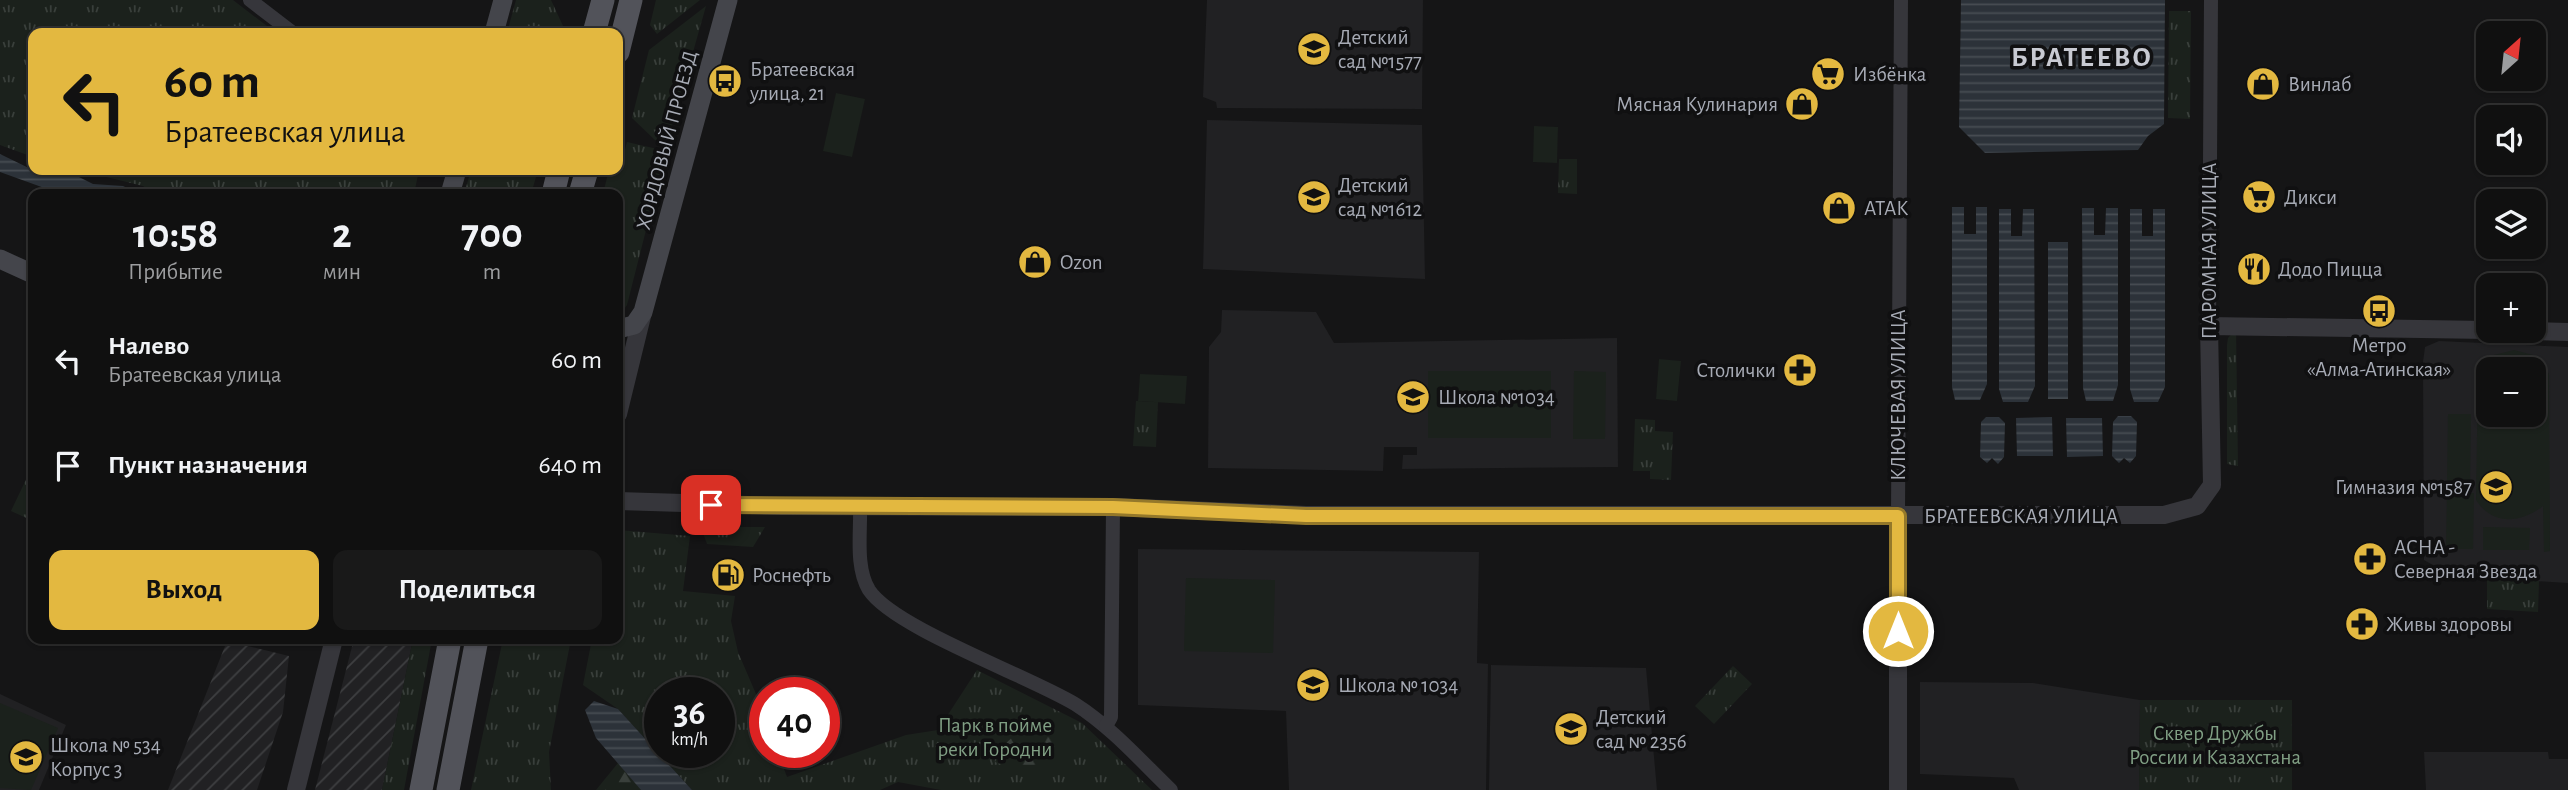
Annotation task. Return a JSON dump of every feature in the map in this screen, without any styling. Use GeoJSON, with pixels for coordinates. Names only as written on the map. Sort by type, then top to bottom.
{"type":"FeatureCollection","features":[{"type":"Feature","properties":{"kind":"main road"},"geometry":{"type":"LineString","coordinates":[[495,28],[503,0]]}},
{"type":"Feature","properties":{"kind":"main road"},"geometry":{"type":"LineString","coordinates":[[595,28],[603,0]]}},
{"type":"Feature","properties":{"kind":"main road"},"geometry":{"type":"LineString","coordinates":[[623,32],[631,0]]}},
{"type":"Feature","properties":{"kind":"main road","name":"ХОРДОВЫЙ ПРОЕЗД"},"geometry":{"type":"LineString","coordinates":[[643,312],[727,0]]}},
{"type":"Feature","properties":{"kind":"main road"},"geometry":{"type":"LineString","coordinates":[[0,259],[28,272]]}},
{"type":"Feature","properties":{"kind":"main road"},"geometry":{"type":"LineString","coordinates":[[623,328],[634,326],[643,312]]}},
{"type":"Feature","properties":{"kind":"main road"},"geometry":{"type":"LineString","coordinates":[[421,790],[449,644]]}},
{"type":"Feature","properties":{"kind":"main road"},"geometry":{"type":"LineString","coordinates":[[448,790],[476,644]]}},
{"type":"Feature","properties":{"kind":"street"},"geometry":{"type":"LineString","coordinates":[[250,0],[286,28]]}},
{"type":"Feature","properties":{"kind":"street","name":"КЛЮЧЕВАЯ УЛИЦА"},"geometry":{"type":"LineString","coordinates":[[1898,790],[1900,0]]}},
{"type":"Feature","properties":{"kind":"street","name":"ПАРОМНАЯ УЛИЦА"},"geometry":{"type":"LineString","coordinates":[[2203,500],[2213,477],[2209,326],[2211,0]]}},
{"type":"Feature","properties":{"kind":"street","name":"ХОРДОВЫЙ ПРОЕЗД"},"geometry":{"type":"LineString","coordinates":[[623,385],[643,312]]}},
{"type":"Feature","properties":{"kind":"street"},"geometry":{"type":"LineString","coordinates":[[2209,326],[2476,330]]}},
{"type":"Feature","properties":{"kind":"street"},"geometry":{"type":"LineString","coordinates":[[2546,331],[2568,332]]}},
{"type":"Feature","properties":{"kind":"street","name":"БРАТЕЕВСКАЯ УЛИЦА"},"geometry":{"type":"LineString","coordinates":[[623,501],[1113,507],[1306,516],[1898,516],[2164,515],[2190,510],[2203,500]]}},
{"type":"Feature","properties":{"kind":"street"},"geometry":{"type":"LineString","coordinates":[[860,506],[861,569],[867,587],[876,600],[904,619],[1073,703],[1106,726],[1171,790]]}},
{"type":"Feature","properties":{"kind":"street"},"geometry":{"type":"LineString","coordinates":[[1106,726],[1111,717],[1113,507]]}},
{"type":"Feature","properties":{"kind":"street"},"geometry":{"type":"LineString","coordinates":[[296,790],[333,644]]}},
{"type":"Feature","properties":{"kind":"shaded area","name":"Детский сад №1577"},"geometry":{"type":"Polygon","coordinates":[[[1207,0],[1423,0],[1422,109],[1217,108],[1216,102],[1203,97],[1207,0]]]}},
{"type":"Feature","properties":{"kind":"shaded area"},"geometry":{"type":"Polygon","coordinates":[[[1961,0],[2165,0],[2164,124],[2148,136],[2138,150],[1985,153],[1959,127],[1961,0]]]}},
{"type":"Feature","properties":{"kind":"shaded area","name":"Детский сад №1612"},"geometry":{"type":"Polygon","coordinates":[[[1207,120],[1422,125],[1425,279],[1203,269],[1207,120]]]}},
{"type":"Feature","properties":{"kind":"shaded area"},"geometry":{"type":"Polygon","coordinates":[[[0,154],[28,168],[28,175],[77,176],[93,184],[123,186],[129,189],[47,189],[0,172],[0,154]]]}},
{"type":"Feature","properties":{"kind":"shaded area"},"geometry":{"type":"Polygon","coordinates":[[[1952,207],[1964,207],[1964,234],[1976,234],[1976,207],[1987,207],[1987,384],[1980,400],[1955,400],[1952,387],[1952,207]]]}},
{"type":"Feature","properties":{"kind":"shaded area"},"geometry":{"type":"Polygon","coordinates":[[[2082,208],[2094,208],[2094,235],[2105,235],[2106,208],[2118,208],[2118,385],[2113,401],[2086,401],[2083,388],[2082,208]]]}},
{"type":"Feature","properties":{"kind":"shaded area"},"geometry":{"type":"Polygon","coordinates":[[[1999,209],[2011,209],[2011,236],[2022,236],[2023,209],[2034,209],[2035,386],[2028,402],[2003,402],[1999,389],[1999,209]]]}},
{"type":"Feature","properties":{"kind":"shaded area"},"geometry":{"type":"Polygon","coordinates":[[[2130,209],[2142,209],[2142,236],[2153,236],[2153,209],[2165,209],[2165,387],[2158,402],[2134,402],[2130,389],[2130,209]]]}},
{"type":"Feature","properties":{"kind":"shaded area"},"geometry":{"type":"Polygon","coordinates":[[[2048,242],[2068,242],[2068,399],[2048,399],[2048,242]]]}},
{"type":"Feature","properties":{"kind":"shaded area","name":"Школа №1034"},"geometry":{"type":"Polygon","coordinates":[[[1222,310],[1316,312],[1334,343],[1617,338],[1618,467],[1402,469],[1403,455],[1417,455],[1417,447],[1384,447],[1383,471],[1208,468],[1209,347],[1221,332],[1222,310]]]}},
{"type":"Feature","properties":{"kind":"shaded area","name":"Гимназия №1587"},"geometry":{"type":"Polygon","coordinates":[[[2439,341],[2568,347],[2568,583],[2452,576],[2424,560],[2425,347],[2439,341]]]}},
{"type":"Feature","properties":{"kind":"shaded area"},"geometry":{"type":"Polygon","coordinates":[[[2118,416],[2131,416],[2137,422],[2136,456],[2130,463],[2124,458],[2119,463],[2112,456],[2113,422],[2118,416]]]}},
{"type":"Feature","properties":{"kind":"shaded area"},"geometry":{"type":"Polygon","coordinates":[[[1986,417],[1999,417],[2005,423],[2004,457],[1998,464],[1992,458],[1987,463],[1980,457],[1981,422],[1986,417]]]}},
{"type":"Feature","properties":{"kind":"shaded area"},"geometry":{"type":"Polygon","coordinates":[[[2052,417],[2053,456],[2017,456],[2016,418],[2052,417]]]}},
{"type":"Feature","properties":{"kind":"shaded area"},"geometry":{"type":"Polygon","coordinates":[[[2066,418],[2102,418],[2103,456],[2067,457],[2066,418]]]}},
{"type":"Feature","properties":{"kind":"shaded area","name":"Школа № 1034"},"geometry":{"type":"Polygon","coordinates":[[[1138,549],[1479,552],[1477,663],[1488,664],[1486,790],[1289,790],[1286,711],[1138,705],[1138,549]]]}},
{"type":"Feature","properties":{"kind":"shaded area"},"geometry":{"type":"Polygon","coordinates":[[[226,644],[239,644],[289,656],[283,712],[257,790],[168,790],[226,644]]]}},
{"type":"Feature","properties":{"kind":"shaded area"},"geometry":{"type":"Polygon","coordinates":[[[353,644],[412,644],[382,790],[315,790],[353,644]]]}},
{"type":"Feature","properties":{"kind":"shaded area","name":"Детский сад № 2356"},"geometry":{"type":"Polygon","coordinates":[[[1491,665],[1646,668],[1657,790],[1489,790],[1491,665]]]}},
{"type":"Feature","properties":{"kind":"shaded area"},"geometry":{"type":"Polygon","coordinates":[[[1920,682],[2033,683],[2140,700],[2139,790],[2019,790],[2014,778],[1920,774],[1920,682]]]}},
{"type":"Feature","properties":{"kind":"shaded area","name":"Школа № 534 Корпус 3"},"geometry":{"type":"Polygon","coordinates":[[[0,694],[66,725],[39,790],[0,790],[0,694]]]}},
{"type":"Feature","properties":{"kind":"shaded area"},"geometry":{"type":"Polygon","coordinates":[[[594,701],[618,709],[644,737],[644,768],[672,768],[692,790],[641,790],[596,738],[585,710],[594,701]]]}},
{"type":"Feature","properties":{"kind":"shaded area"},"geometry":{"type":"Polygon","coordinates":[[[2424,752],[2548,752],[2549,759],[2568,759],[2568,790],[2426,790],[2424,752]]]}},
{"type":"Feature","properties":{"kind":"green space"},"geometry":{"type":"Polygon","coordinates":[[[0,0],[233,0],[269,28],[28,28],[28,155],[0,145],[0,0]]]}},
{"type":"Feature","properties":{"kind":"green space"},"geometry":{"type":"Polygon","coordinates":[[[516,0],[551,0],[563,26],[562,28],[508,28],[516,0]]]}},
{"type":"Feature","properties":{"kind":"green space"},"geometry":{"type":"Polygon","coordinates":[[[656,0],[700,0],[657,34],[650,25],[656,0]]]}},
{"type":"Feature","properties":{"kind":"green space"},"geometry":{"type":"Polygon","coordinates":[[[706,6],[667,144],[655,140],[632,118],[649,50],[706,6]]]}},
{"type":"Feature","properties":{"kind":"green space"},"geometry":{"type":"Polygon","coordinates":[[[2169,11],[2191,11],[2190,119],[2168,118],[2169,11]]]}},
{"type":"Feature","properties":{"kind":"green space"},"geometry":{"type":"Polygon","coordinates":[[[836,93],[865,99],[852,157],[823,151],[836,93]]]}},
{"type":"Feature","properties":{"kind":"green space"},"geometry":{"type":"Polygon","coordinates":[[[1534,126],[1558,127],[1557,163],[1533,162],[1534,126]]]}},
{"type":"Feature","properties":{"kind":"green space"},"geometry":{"type":"Polygon","coordinates":[[[627,142],[666,151],[627,305],[623,310],[623,189],[604,189],[608,175],[623,175],[623,157],[627,142]]]}},
{"type":"Feature","properties":{"kind":"green space"},"geometry":{"type":"Polygon","coordinates":[[[1559,159],[1577,159],[1577,194],[1558,193],[1559,159]]]}},
{"type":"Feature","properties":{"kind":"green space"},"geometry":{"type":"Polygon","coordinates":[[[98,175],[418,175],[415,189],[147,189],[98,175]]]}},
{"type":"Feature","properties":{"kind":"green space"},"geometry":{"type":"Polygon","coordinates":[[[470,175],[537,175],[532,189],[465,189],[470,175]]]}},
{"type":"Feature","properties":{"kind":"green space"},"geometry":{"type":"Polygon","coordinates":[[[2236,329],[2238,466],[2227,464],[2227,345],[2228,338],[2236,329]]]}},
{"type":"Feature","properties":{"kind":"green space"},"geometry":{"type":"Polygon","coordinates":[[[2514,350],[2535,357],[2492,357],[2514,350]]]}},
{"type":"Feature","properties":{"kind":"green space"},"geometry":{"type":"Polygon","coordinates":[[[1659,359],[1681,361],[1677,401],[1656,399],[1659,359]]]}},
{"type":"Feature","properties":{"kind":"green space"},"geometry":{"type":"Polygon","coordinates":[[[2546,370],[2549,374],[2550,551],[2544,552],[2543,506],[2526,516],[2508,519],[2491,514],[2476,500],[2477,427],[2546,427],[2546,370]]]}},
{"type":"Feature","properties":{"kind":"green space"},"geometry":{"type":"Polygon","coordinates":[[[1428,371],[1551,371],[1551,438],[1428,438],[1428,371]]]}},
{"type":"Feature","properties":{"kind":"green space"},"geometry":{"type":"Polygon","coordinates":[[[1574,371],[1606,372],[1605,439],[1573,439],[1574,371]]]}},
{"type":"Feature","properties":{"kind":"green space"},"geometry":{"type":"Polygon","coordinates":[[[1140,374],[1187,376],[1185,404],[1138,401],[1140,374]]]}},
{"type":"Feature","properties":{"kind":"green space"},"geometry":{"type":"Polygon","coordinates":[[[1136,401],[1158,402],[1156,447],[1133,446],[1136,401]]]}},
{"type":"Feature","properties":{"kind":"green space"},"geometry":{"type":"Polygon","coordinates":[[[2448,414],[2471,414],[2470,487],[2447,486],[2448,414]]]}},
{"type":"Feature","properties":{"kind":"green space"},"geometry":{"type":"Polygon","coordinates":[[[1635,419],[1655,420],[1655,431],[1673,432],[1671,480],[1650,479],[1650,471],[1633,471],[1635,419]]]}},
{"type":"Feature","properties":{"kind":"green space"},"geometry":{"type":"Polygon","coordinates":[[[28,475],[28,519],[11,511],[28,475]]]}},
{"type":"Feature","properties":{"kind":"green space"},"geometry":{"type":"Polygon","coordinates":[[[2447,493],[2474,493],[2473,549],[2446,549],[2447,493]]]}},
{"type":"Feature","properties":{"kind":"green space"},"geometry":{"type":"Polygon","coordinates":[[[701,527],[765,527],[753,547],[707,544],[701,527]]]}},
{"type":"Feature","properties":{"kind":"green space"},"geometry":{"type":"Polygon","coordinates":[[[2483,527],[2530,528],[2529,550],[2483,550],[2483,527]]]}},
{"type":"Feature","properties":{"kind":"green space","name":"Парк в пойме реки Городни"},"geometry":{"type":"Polygon","coordinates":[[[623,530],[690,536],[683,591],[735,596],[731,621],[738,652],[749,678],[749,768],[784,768],[787,777],[812,768],[840,768],[840,758],[906,735],[938,730],[977,670],[1082,723],[1152,790],[941,790],[898,782],[880,790],[692,790],[672,768],[735,768],[735,677],[644,677],[644,737],[618,709],[583,685],[591,644],[623,644],[623,530]]]}},
{"type":"Feature","properties":{"kind":"green space"},"geometry":{"type":"Polygon","coordinates":[[[1186,578],[1275,580],[1273,653],[1184,651],[1186,578]]]}},
{"type":"Feature","properties":{"kind":"green space"},"geometry":{"type":"Polygon","coordinates":[[[2487,578],[2539,581],[2538,612],[2487,609],[2487,578]]]}},
{"type":"Feature","properties":{"kind":"green space"},"geometry":{"type":"Polygon","coordinates":[[[412,644],[431,644],[404,790],[382,790],[412,644]]]}},
{"type":"Feature","properties":{"kind":"green space"},"geometry":{"type":"Polygon","coordinates":[[[502,644],[570,644],[549,752],[551,790],[471,790],[502,644]]]}},
{"type":"Feature","properties":{"kind":"green space"},"geometry":{"type":"Polygon","coordinates":[[[1733,666],[1752,684],[1714,724],[1695,706],[1733,666]]]}},
{"type":"Feature","properties":{"kind":"green space","name":"Сквер Дружбы России и Казахстана"},"geometry":{"type":"Polygon","coordinates":[[[2140,700],[2292,700],[2292,790],[2139,790],[2140,700]]]}},
{"type":"Feature","properties":{"kind":"green space","name":"Школа № 534 Корпус 3"},"geometry":{"type":"Polygon","coordinates":[[[0,703],[58,728],[31,790],[0,788],[0,703]]]}},
{"type":"Feature","properties":{"kind":"green space"},"geometry":{"type":"Polygon","coordinates":[[[1050,728],[1076,737],[1062,760],[1050,770],[1026,771],[995,762],[1002,747],[1021,729],[1050,728]]]}},
{"type":"Feature","properties":{"kind":"green space"},"geometry":{"type":"Polygon","coordinates":[[[618,763],[641,790],[596,790],[618,763]]]}},
{"type":"Feature","properties":{"kind":"place","name":"Детский сад №1577"},"geometry":{"type":"Point","coordinates":[1314,49]}},
{"type":"Feature","properties":{"kind":"place","name":"Избёнка"},"geometry":{"type":"Point","coordinates":[1828,74]}},
{"type":"Feature","properties":{"kind":"place","name":"Братеевская улица, 21"},"geometry":{"type":"Point","coordinates":[725,81]}},
{"type":"Feature","properties":{"kind":"place","name":"Винлаб"},"geometry":{"type":"Point","coordinates":[2263,84]}},
{"type":"Feature","properties":{"kind":"place","name":"Мясная Кулинария"},"geometry":{"type":"Point","coordinates":[1802,104]}},
{"type":"Feature","properties":{"kind":"place","name":"Детский сад №1612"},"geometry":{"type":"Point","coordinates":[1314,197]}},
{"type":"Feature","properties":{"kind":"place","name":"Дикси"},"geometry":{"type":"Point","coordinates":[2259,197]}},
{"type":"Feature","properties":{"kind":"place","name":"АТАК"},"geometry":{"type":"Point","coordinates":[1839,208]}},
{"type":"Feature","properties":{"kind":"place","name":"Ozon"},"geometry":{"type":"Point","coordinates":[1035,262]}},
{"type":"Feature","properties":{"kind":"place","name":"Додо Пицца"},"geometry":{"type":"Point","coordinates":[2254,269]}},
{"type":"Feature","properties":{"kind":"place","name":"Метро «Алма-Атинская»"},"geometry":{"type":"Point","coordinates":[2379,311]}},
{"type":"Feature","properties":{"kind":"place","name":"Столички"},"geometry":{"type":"Point","coordinates":[1800,370]}},
{"type":"Feature","properties":{"kind":"place","name":"Школа №1034"},"geometry":{"type":"Point","coordinates":[1413,397]}},
{"type":"Feature","properties":{"kind":"place","name":"Гимназия №1587"},"geometry":{"type":"Point","coordinates":[2496,487]}},
{"type":"Feature","properties":{"kind":"place","name":"АСНА - Северная Звезда"},"geometry":{"type":"Point","coordinates":[2370,559]}},
{"type":"Feature","properties":{"kind":"place","name":"Роснефть"},"geometry":{"type":"Point","coordinates":[728,575]}},
{"type":"Feature","properties":{"kind":"place","name":"Живы здоровы"},"geometry":{"type":"Point","coordinates":[2362,624]}},
{"type":"Feature","properties":{"kind":"place","name":"Школа № 1034"},"geometry":{"type":"Point","coordinates":[1313,685]}},
{"type":"Feature","properties":{"kind":"place","name":"Детский сад № 2356"},"geometry":{"type":"Point","coordinates":[1571,729]}},
{"type":"Feature","properties":{"kind":"place","name":"Школа № 534 Корпус 3"},"geometry":{"type":"Point","coordinates":[26,757]}},
{"type":"Feature","properties":{"kind":"district","name":"БРАТЕЕВО"},"geometry":{"type":"Point","coordinates":[2082,58]}},
{"type":"Feature","properties":{"kind":"route"},"geometry":{"type":"LineString","coordinates":[[711,505],[1113,507],[1306,516],[1898,516],[1898,631]]}}]}
